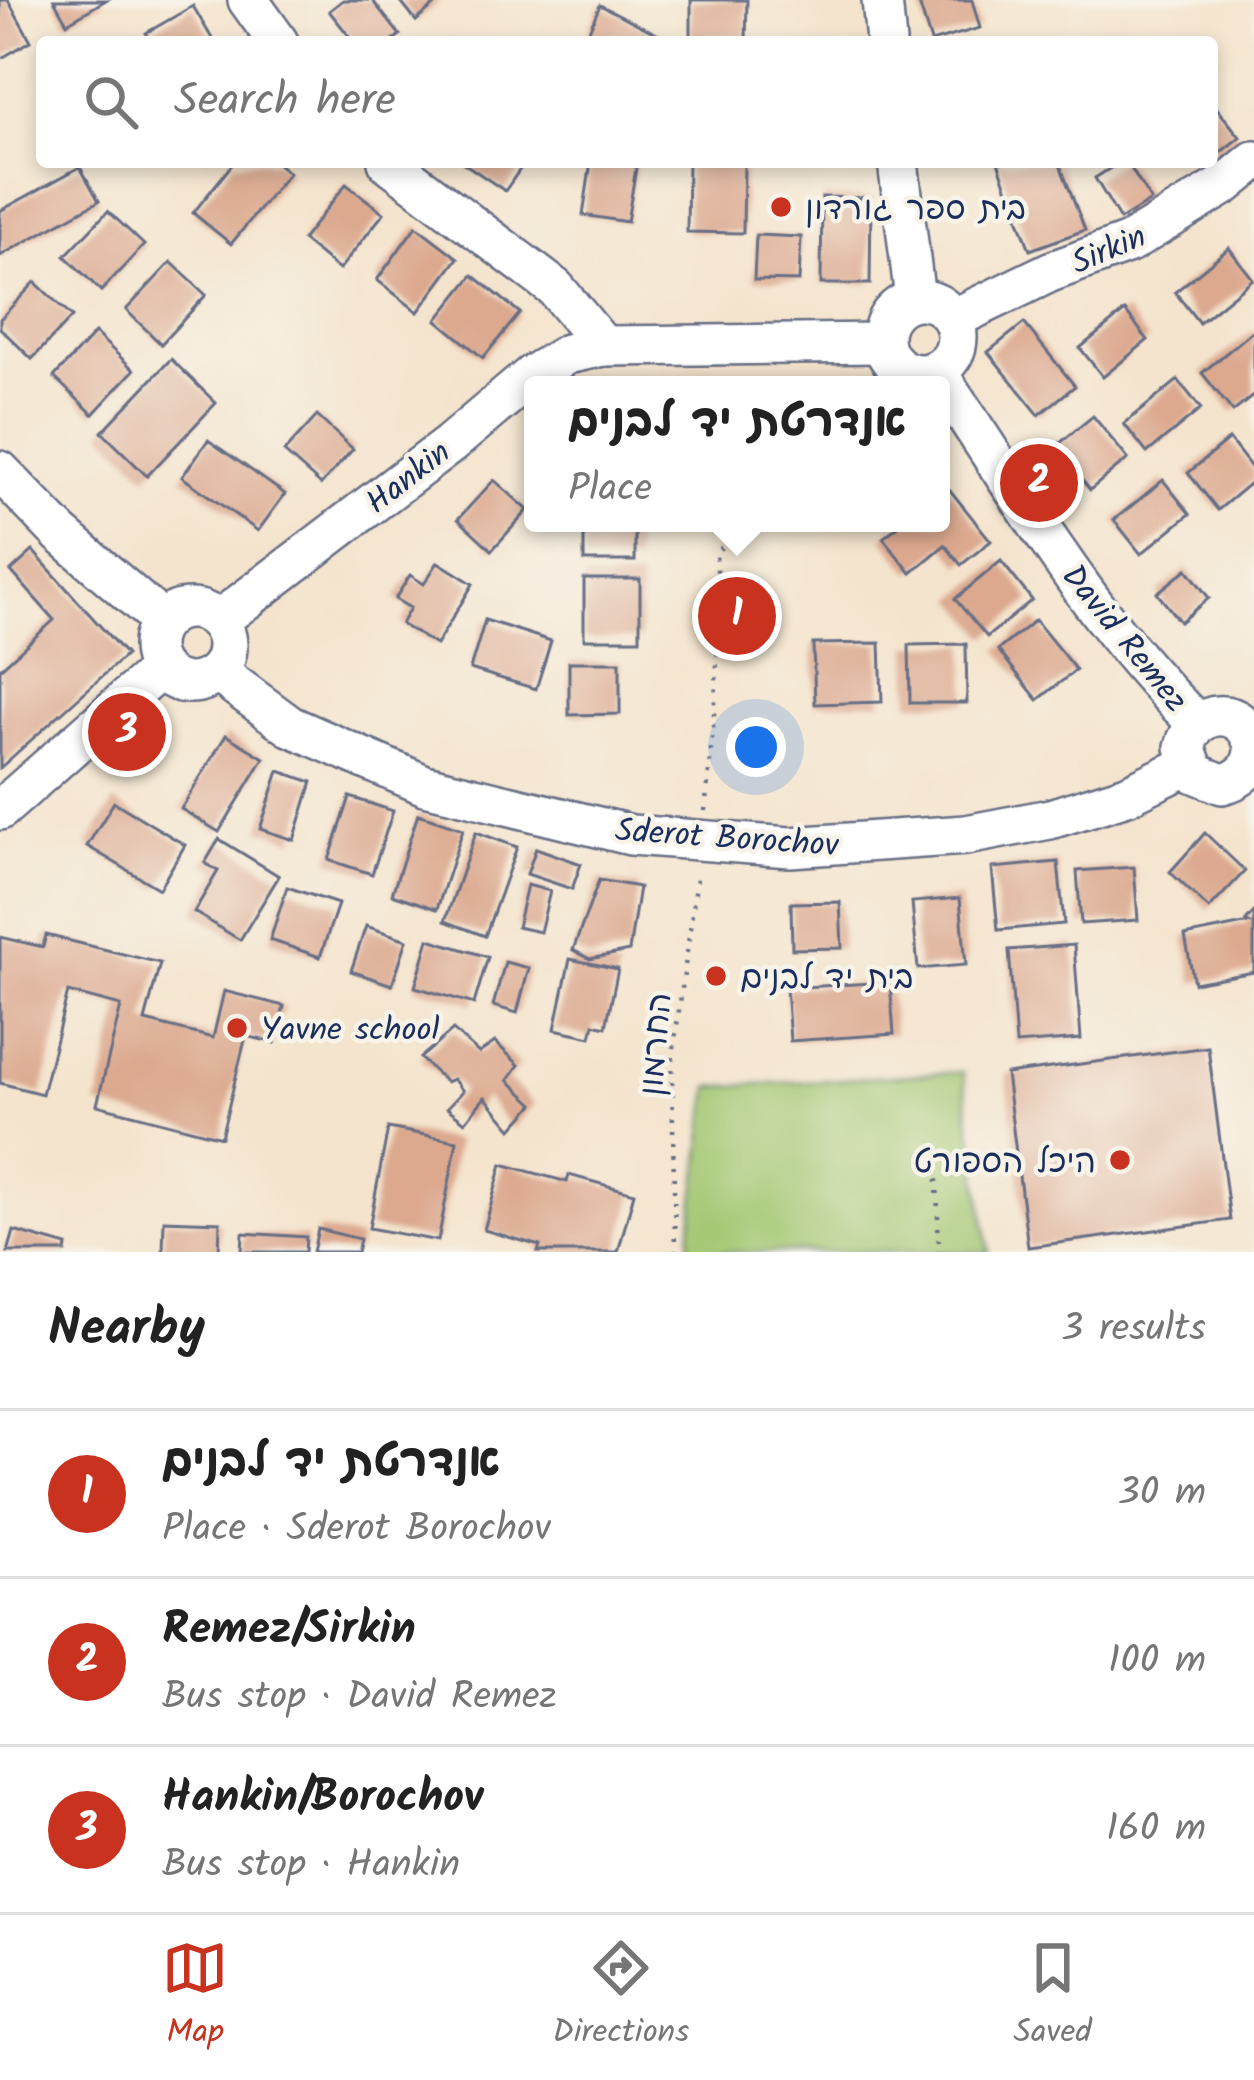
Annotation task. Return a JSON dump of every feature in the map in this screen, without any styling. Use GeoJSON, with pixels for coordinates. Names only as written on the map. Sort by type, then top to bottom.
{"type":"FeatureCollection","features":[{"type":"Feature","properties":{"kind":"street"},"geometry":{"type":"LineString","coordinates":[[248,0],[274,36]]}},
{"type":"Feature","properties":{"kind":"street"},"geometry":{"type":"LineString","coordinates":[[882,0],[885,36]]}},
{"type":"Feature","properties":{"kind":"street","name":"Sirkin"},"geometry":{"type":"LineString","coordinates":[[953,319],[1049,272],[1129,243],[1226,184],[1254,160]]}},
{"type":"Feature","properties":{"kind":"street"},"geometry":{"type":"LineString","coordinates":[[396,168],[555,288],[603,346]]}},
{"type":"Feature","properties":{"kind":"street"},"geometry":{"type":"LineString","coordinates":[[899,168],[916,299]]}},
{"type":"Feature","properties":{"kind":"street"},"geometry":{"type":"LineString","coordinates":[[916,299],[930,301],[953,319],[957,343],[946,364],[935,370],[907,371],[892,361],[884,331],[894,310],[916,299]]}},
{"type":"Feature","properties":{"kind":"street","name":"Hankin"},"geometry":{"type":"LineString","coordinates":[[531,376],[567,354],[603,346],[884,343]]}},
{"type":"Feature","properties":{"kind":"street","name":"David Remez"},"geometry":{"type":"LineString","coordinates":[[935,370],[939,376]]}},
{"type":"Feature","properties":{"kind":"street","name":"Hankin"},"geometry":{"type":"LineString","coordinates":[[218,621],[449,445],[524,382]]}},
{"type":"Feature","properties":{"kind":"street","name":"David Remez"},"geometry":{"type":"LineString","coordinates":[[950,393],[1023,506],[1095,604],[1161,688],[1197,723]]}},
{"type":"Feature","properties":{"kind":"street"},"geometry":{"type":"LineString","coordinates":[[0,471],[60,533],[162,621]]}},
{"type":"Feature","properties":{"kind":"street"},"geometry":{"type":"LineString","coordinates":[[184,609],[197,609],[218,621],[227,641],[217,672],[206,680],[182,682],[160,669],[153,644],[162,621],[184,609]]}},
{"type":"Feature","properties":{"kind":"street"},"geometry":{"type":"LineString","coordinates":[[0,810],[160,669]]}},
{"type":"Feature","properties":{"kind":"street","name":"Sderot Borochov"},"geometry":{"type":"LineString","coordinates":[[217,672],[290,725],[425,785],[612,831],[702,842],[790,847],[966,836],[1127,795],[1189,765]]}},
{"type":"Feature","properties":{"kind":"street"},"geometry":{"type":"LineString","coordinates":[[1228,716],[1246,727],[1251,756],[1212,783],[1189,765],[1187,738],[1207,717],[1228,716]]}},
{"type":"Feature","properties":{"kind":"path","name":"החרמון"},"geometry":{"type":"LineString","coordinates":[[675,1252],[673,1062],[717,683],[716,552],[738,532]]}},
{"type":"Feature","properties":{"kind":"path"},"geometry":{"type":"LineString","coordinates":[[937,1179],[939,1252]]}},
{"type":"Feature","properties":{"kind":"green space"},"geometry":{"type":"Polygon","coordinates":[[[963,1072],[989,1252],[688,1252],[710,1087],[963,1072]]]}},
{"type":"Feature","properties":{"kind":"building"},"geometry":{"type":"Polygon","coordinates":[[[0,0],[8,0],[31,41],[0,59],[0,0]]]}},
{"type":"Feature","properties":{"kind":"building"},"geometry":{"type":"Polygon","coordinates":[[[54,0],[106,0],[67,23],[54,0]]]}},
{"type":"Feature","properties":{"kind":"building"},"geometry":{"type":"Polygon","coordinates":[[[343,0],[372,0],[400,35],[349,36],[329,11],[343,0]]]}},
{"type":"Feature","properties":{"kind":"building"},"geometry":{"type":"Polygon","coordinates":[[[399,0],[441,0],[416,21],[399,0]]]}},
{"type":"Feature","properties":{"kind":"building"},"geometry":{"type":"Polygon","coordinates":[[[691,0],[747,0],[746,36],[691,36],[691,0]]]}},
{"type":"Feature","properties":{"kind":"building"},"geometry":{"type":"Polygon","coordinates":[[[918,0],[972,0],[980,28],[929,36],[918,0]]]}},
{"type":"Feature","properties":{"kind":"building"},"geometry":{"type":"Polygon","coordinates":[[[600,5],[661,36],[587,36],[600,5]]]}},
{"type":"Feature","properties":{"kind":"building"},"geometry":{"type":"Polygon","coordinates":[[[193,6],[210,36],[148,36],[193,6]]]}},
{"type":"Feature","properties":{"kind":"building"},"geometry":{"type":"Polygon","coordinates":[[[1218,110],[1240,137],[1218,154],[1218,110]]]}},
{"type":"Feature","properties":{"kind":"building"},"geometry":{"type":"Polygon","coordinates":[[[78,168],[99,201],[0,256],[0,211],[78,168]]]}},
{"type":"Feature","properties":{"kind":"building"},"geometry":{"type":"Polygon","coordinates":[[[229,168],[283,168],[289,173],[231,244],[193,213],[229,168]]]}},
{"type":"Feature","properties":{"kind":"building"},"geometry":{"type":"Polygon","coordinates":[[[471,168],[521,168],[505,191],[471,168]]]}},
{"type":"Feature","properties":{"kind":"building"},"geometry":{"type":"Polygon","coordinates":[[[590,168],[636,168],[627,222],[583,215],[590,168]]]}},
{"type":"Feature","properties":{"kind":"building"},"geometry":{"type":"Polygon","coordinates":[[[688,168],[744,168],[743,233],[687,232],[688,168]]]}},
{"type":"Feature","properties":{"kind":"building"},"geometry":{"type":"Polygon","coordinates":[[[1000,168],[1061,168],[1085,230],[1030,250],[1000,168]]]}},
{"type":"Feature","properties":{"kind":"building"},"geometry":{"type":"Polygon","coordinates":[[[1111,168],[1131,168],[1151,201],[1120,220],[1095,178],[1111,168]]]}},
{"type":"Feature","properties":{"kind":"building"},"geometry":{"type":"Polygon","coordinates":[[[346,184],[384,213],[339,270],[302,240],[346,184]]]}},
{"type":"Feature","properties":{"kind":"building"},"geometry":{"type":"Polygon","coordinates":[[[822,197],[871,198],[870,284],[821,284],[822,197]]]}},
{"type":"Feature","properties":{"kind":"building"},"geometry":{"type":"Polygon","coordinates":[[[108,211],[144,245],[101,291],[65,256],[108,211]]]}},
{"type":"Feature","properties":{"kind":"building"},"geometry":{"type":"Polygon","coordinates":[[[416,226],[458,258],[418,312],[377,280],[416,226]]]}},
{"type":"Feature","properties":{"kind":"building"},"geometry":{"type":"Polygon","coordinates":[[[756,235],[801,237],[799,281],[754,280],[756,235]]]}},
{"type":"Feature","properties":{"kind":"building"},"geometry":{"type":"Polygon","coordinates":[[[1229,248],[1253,279],[1199,323],[1175,292],[1229,248]]]}},
{"type":"Feature","properties":{"kind":"building"},"geometry":{"type":"Polygon","coordinates":[[[171,262],[206,295],[161,344],[126,310],[171,262]]]}},
{"type":"Feature","properties":{"kind":"building"},"geometry":{"type":"Polygon","coordinates":[[[473,275],[520,313],[483,358],[437,320],[473,275]]]}},
{"type":"Feature","properties":{"kind":"building"},"geometry":{"type":"Polygon","coordinates":[[[35,282],[72,317],[32,359],[0,328],[0,319],[35,282]]]}},
{"type":"Feature","properties":{"kind":"building"},"geometry":{"type":"Polygon","coordinates":[[[1125,311],[1148,340],[1103,377],[1080,348],[1125,311]]]}},
{"type":"Feature","properties":{"kind":"building"},"geometry":{"type":"Polygon","coordinates":[[[1024,323],[1075,386],[1039,415],[988,352],[1024,323]]]}},
{"type":"Feature","properties":{"kind":"building"},"geometry":{"type":"Polygon","coordinates":[[[1254,330],[1254,395],[1233,412],[1202,373],[1254,330]]]}},
{"type":"Feature","properties":{"kind":"building"},"geometry":{"type":"Polygon","coordinates":[[[95,333],[134,370],[93,414],[54,377],[95,333]]]}},
{"type":"Feature","properties":{"kind":"building"},"geometry":{"type":"Polygon","coordinates":[[[171,359],[216,403],[147,476],[102,432],[171,359]]]}},
{"type":"Feature","properties":{"kind":"building"},"geometry":{"type":"Polygon","coordinates":[[[1178,380],[1201,409],[1147,453],[1124,424],[1178,380]]]}},
{"type":"Feature","properties":{"kind":"building"},"geometry":{"type":"Polygon","coordinates":[[[317,416],[353,449],[321,485],[284,452],[317,416]]]}},
{"type":"Feature","properties":{"kind":"building"},"geometry":{"type":"Polygon","coordinates":[[[1093,416],[1128,459],[1090,490],[1055,447],[1093,416]]]}},
{"type":"Feature","properties":{"kind":"building"},"geometry":{"type":"Polygon","coordinates":[[[1229,439],[1254,471],[1254,480],[1218,510],[1188,473],[1229,439]]]}},
{"type":"Feature","properties":{"kind":"building"},"geometry":{"type":"Polygon","coordinates":[[[208,440],[285,494],[258,531],[182,477],[208,440]]]}},
{"type":"Feature","properties":{"kind":"building"},"geometry":{"type":"Polygon","coordinates":[[[494,480],[524,506],[524,514],[492,550],[458,519],[494,480]]]}},
{"type":"Feature","properties":{"kind":"building"},"geometry":{"type":"Polygon","coordinates":[[[1163,480],[1190,514],[1141,554],[1114,520],[1163,480]]]}},
{"type":"Feature","properties":{"kind":"building"},"geometry":{"type":"Polygon","coordinates":[[[950,490],[991,541],[961,565],[945,545],[911,573],[883,538],[891,532],[950,532],[950,490]]]}},
{"type":"Feature","properties":{"kind":"building"},"geometry":{"type":"Polygon","coordinates":[[[584,532],[635,532],[635,561],[584,561],[584,532]]]}},
{"type":"Feature","properties":{"kind":"building"},"geometry":{"type":"Polygon","coordinates":[[[33,551],[126,655],[0,768],[0,669],[54,620],[11,571],[33,551]]]}},
{"type":"Feature","properties":{"kind":"building"},"geometry":{"type":"Polygon","coordinates":[[[1001,561],[1032,600],[987,637],[955,599],[1001,561]]]}},
{"type":"Feature","properties":{"kind":"building"},"geometry":{"type":"Polygon","coordinates":[[[438,562],[473,584],[436,645],[401,624],[410,608],[395,599],[410,575],[424,584],[438,562]]]}},
{"type":"Feature","properties":{"kind":"building"},"geometry":{"type":"Polygon","coordinates":[[[1187,569],[1209,598],[1180,622],[1157,593],[1187,569]]]}},
{"type":"Feature","properties":{"kind":"building"},"geometry":{"type":"Polygon","coordinates":[[[584,579],[640,579],[640,639],[584,639],[584,579]]]}},
{"type":"Feature","properties":{"kind":"building"},"geometry":{"type":"Polygon","coordinates":[[[485,620],[551,641],[536,689],[470,669],[485,620]]]}},
{"type":"Feature","properties":{"kind":"building"},"geometry":{"type":"Polygon","coordinates":[[[1035,620],[1076,670],[1038,700],[998,650],[1035,620]]]}},
{"type":"Feature","properties":{"kind":"building"},"geometry":{"type":"Polygon","coordinates":[[[880,643],[882,702],[815,704],[813,644],[880,643]]]}},
{"type":"Feature","properties":{"kind":"building"},"geometry":{"type":"Polygon","coordinates":[[[966,644],[967,703],[910,703],[909,645],[966,644]]]}},
{"type":"Feature","properties":{"kind":"building"},"geometry":{"type":"Polygon","coordinates":[[[569,662],[620,662],[620,714],[569,715],[569,662]]]}},
{"type":"Feature","properties":{"kind":"building"},"geometry":{"type":"Polygon","coordinates":[[[226,735],[264,758],[219,832],[181,809],[226,735]]]}},
{"type":"Feature","properties":{"kind":"building"},"geometry":{"type":"Polygon","coordinates":[[[279,771],[312,782],[294,840],[260,829],[279,771]]]}},
{"type":"Feature","properties":{"kind":"building"},"geometry":{"type":"Polygon","coordinates":[[[350,797],[393,811],[372,874],[329,860],[350,797]]]}},
{"type":"Feature","properties":{"kind":"building"},"geometry":{"type":"Polygon","coordinates":[[[114,802],[185,845],[159,889],[87,846],[114,802]]]}},
{"type":"Feature","properties":{"kind":"building"},"geometry":{"type":"Polygon","coordinates":[[[418,814],[463,829],[437,909],[392,894],[418,814]]]}},
{"type":"Feature","properties":{"kind":"building"},"geometry":{"type":"Polygon","coordinates":[[[476,832],[517,847],[485,936],[445,921],[476,832]]]}},
{"type":"Feature","properties":{"kind":"building"},"geometry":{"type":"Polygon","coordinates":[[[1205,833],[1245,871],[1209,909],[1170,872],[1205,833]]]}},
{"type":"Feature","properties":{"kind":"building"},"geometry":{"type":"Polygon","coordinates":[[[219,839],[279,876],[240,940],[194,912],[218,871],[205,863],[219,839]]]}},
{"type":"Feature","properties":{"kind":"building"},"geometry":{"type":"Polygon","coordinates":[[[536,848],[581,864],[572,889],[527,874],[536,848]]]}},
{"type":"Feature","properties":{"kind":"building"},"geometry":{"type":"Polygon","coordinates":[[[1058,862],[1064,924],[998,930],[992,868],[1058,862]]]}},
{"type":"Feature","properties":{"kind":"building"},"geometry":{"type":"Polygon","coordinates":[[[1134,867],[1138,920],[1081,924],[1077,871],[1134,867]]]}},
{"type":"Feature","properties":{"kind":"building"},"geometry":{"type":"Polygon","coordinates":[[[599,880],[639,887],[629,951],[590,959],[573,950],[599,880]]]}},
{"type":"Feature","properties":{"kind":"building"},"geometry":{"type":"Polygon","coordinates":[[[527,885],[550,891],[540,932],[517,927],[527,885]]]}},
{"type":"Feature","properties":{"kind":"building"},"geometry":{"type":"Polygon","coordinates":[[[287,887],[338,904],[320,957],[270,940],[287,887]]]}},
{"type":"Feature","properties":{"kind":"building"},"geometry":{"type":"Polygon","coordinates":[[[960,898],[966,965],[918,969],[912,902],[960,898]]]}},
{"type":"Feature","properties":{"kind":"building"},"geometry":{"type":"Polygon","coordinates":[[[840,902],[842,948],[792,949],[791,903],[840,902]]]}},
{"type":"Feature","properties":{"kind":"building"},"geometry":{"type":"Polygon","coordinates":[[[1254,912],[1254,972],[1194,983],[1185,936],[1249,923],[1254,912]]]}},
{"type":"Feature","properties":{"kind":"building"},"geometry":{"type":"Polygon","coordinates":[[[366,926],[407,940],[392,985],[351,971],[366,926]]]}},
{"type":"Feature","properties":{"kind":"building"},"geometry":{"type":"Polygon","coordinates":[[[46,935],[160,963],[145,1021],[213,1038],[224,991],[284,1006],[275,1043],[246,1036],[221,1137],[97,1105],[121,1006],[68,992],[42,1094],[0,1083],[0,937],[43,947],[46,935]]]}},
{"type":"Feature","properties":{"kind":"building"},"geometry":{"type":"Polygon","coordinates":[[[429,939],[488,957],[474,1004],[415,987],[429,939]]]}},
{"type":"Feature","properties":{"kind":"building"},"geometry":{"type":"Polygon","coordinates":[[[1074,945],[1081,1039],[1016,1044],[1009,950],[1074,945]]]}},
{"type":"Feature","properties":{"kind":"building"},"geometry":{"type":"Polygon","coordinates":[[[570,959],[618,969],[606,1027],[594,1024],[591,1037],[555,1029],[570,959]]]}},
{"type":"Feature","properties":{"kind":"building"},"geometry":{"type":"Polygon","coordinates":[[[505,962],[529,968],[517,1013],[493,1006],[505,962]]]}},
{"type":"Feature","properties":{"kind":"building"},"geometry":{"type":"Polygon","coordinates":[[[890,982],[894,1034],[790,1041],[786,988],[890,982]]]}},
{"type":"Feature","properties":{"kind":"building"},"geometry":{"type":"Polygon","coordinates":[[[453,1030],[479,1053],[495,1042],[519,1065],[508,1080],[534,1104],[512,1129],[485,1097],[465,1122],[447,1108],[463,1091],[420,1058],[453,1030]]]}},
{"type":"Feature","properties":{"kind":"building","name":"היכל הספורט"},"geometry":{"type":"Polygon","coordinates":[[[1208,1047],[1230,1220],[1028,1247],[1006,1074],[1208,1047]]]}},
{"type":"Feature","properties":{"kind":"building"},"geometry":{"type":"Polygon","coordinates":[[[388,1128],[457,1141],[438,1241],[369,1228],[388,1128]]]}},
{"type":"Feature","properties":{"kind":"building"},"geometry":{"type":"Polygon","coordinates":[[[502,1164],[567,1182],[569,1175],[634,1193],[618,1252],[538,1252],[540,1246],[484,1230],[502,1164]]]}},
{"type":"Feature","properties":{"kind":"building"},"geometry":{"type":"Polygon","coordinates":[[[164,1220],[220,1222],[219,1252],[163,1252],[164,1220]]]}},
{"type":"Feature","properties":{"kind":"building"},"geometry":{"type":"Polygon","coordinates":[[[318,1229],[360,1239],[357,1252],[313,1252],[318,1229]]]}},
{"type":"Feature","properties":{"kind":"building"},"geometry":{"type":"Polygon","coordinates":[[[14,1231],[67,1246],[66,1252],[8,1252],[14,1231]]]}},
{"type":"Feature","properties":{"kind":"building"},"geometry":{"type":"Polygon","coordinates":[[[243,1233],[306,1237],[305,1252],[242,1252],[243,1233]]]}},
{"type":"Feature","properties":{"kind":"place","name":"בית ספר גורדון"},"geometry":{"type":"Point","coordinates":[781,207]}},
{"type":"Feature","properties":{"kind":"place","name":"Remez/Sirkin"},"geometry":{"type":"Point","coordinates":[1039,483]}},
{"type":"Feature","properties":{"kind":"place","name":"אנדרטת יד לבנים"},"geometry":{"type":"Point","coordinates":[737,616]}},
{"type":"Feature","properties":{"kind":"place","name":"Hankin/Borochov"},"geometry":{"type":"Point","coordinates":[127,732]}},
{"type":"Feature","properties":{"kind":"place","name":"בית יד לבנים"},"geometry":{"type":"Point","coordinates":[716,976]}},
{"type":"Feature","properties":{"kind":"place","name":"Yavne school"},"geometry":{"type":"Point","coordinates":[237,1028]}},
{"type":"Feature","properties":{"kind":"place","name":"היכל הספורט"},"geometry":{"type":"Point","coordinates":[1120,1160]}}]}
